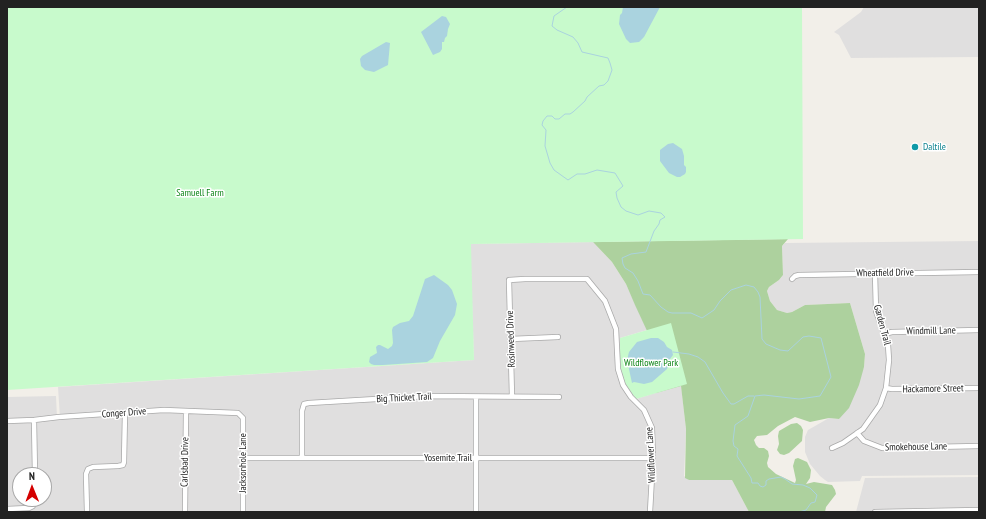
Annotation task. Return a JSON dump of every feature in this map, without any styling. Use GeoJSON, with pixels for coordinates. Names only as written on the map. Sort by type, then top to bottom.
{"type":"FeatureCollection","features":[{"type":"Feature","properties":{"kind":"street","name":"Wheatfield Drive"},"geometry":{"type":"LineString","coordinates":[[792,280],[798,275],[979,272]]}},
{"type":"Feature","properties":{"kind":"street","name":"Garden Trail"},"geometry":{"type":"LineString","coordinates":[[832,448],[863,429],[880,405],[886,388],[890,360],[888,345],[878,321],[876,311],[875,273]]}},
{"type":"Feature","properties":{"kind":"street","name":"Wildflower Lane"},"geometry":{"type":"LineString","coordinates":[[508,280],[587,279],[605,301],[616,329],[618,369],[623,385],[631,397],[644,410],[652,428],[653,458],[650,512]]}},
{"type":"Feature","properties":{"kind":"street","name":"Rosinweed Drive"},"geometry":{"type":"LineString","coordinates":[[508,280],[512,397]]}},
{"type":"Feature","properties":{"kind":"street","name":"Windmill Lane"},"geometry":{"type":"LineString","coordinates":[[884,334],[892,332],[979,330]]}},
{"type":"Feature","properties":{"kind":"street"},"geometry":{"type":"LineString","coordinates":[[511,339],[558,337]]}},
{"type":"Feature","properties":{"kind":"street","name":"Hackamore Street"},"geometry":{"type":"LineString","coordinates":[[886,388],[979,388]]}},
{"type":"Feature","properties":{"kind":"street","name":"Big Thicket Trail"},"geometry":{"type":"LineString","coordinates":[[302,457],[302,411],[304,404],[427,396],[476,398],[558,397]]}},
{"type":"Feature","properties":{"kind":"street"},"geometry":{"type":"LineString","coordinates":[[476,398],[476,512]]}},
{"type":"Feature","properties":{"kind":"street","name":"Conger Drive"},"geometry":{"type":"LineString","coordinates":[[7,421],[164,410],[186,412],[235,412],[241,414]]}},
{"type":"Feature","properties":{"kind":"street","name":"Carlsbad Drive"},"geometry":{"type":"LineString","coordinates":[[185,512],[186,412]]}},
{"type":"Feature","properties":{"kind":"street"},"geometry":{"type":"LineString","coordinates":[[87,512],[86,474],[88,469],[93,467],[118,466],[124,462],[125,413]]}},
{"type":"Feature","properties":{"kind":"street","name":"Jacksonhole Lane"},"geometry":{"type":"LineString","coordinates":[[241,414],[243,418],[243,512]]}},
{"type":"Feature","properties":{"kind":"street"},"geometry":{"type":"LineString","coordinates":[[34,420],[35,467]]}},
{"type":"Feature","properties":{"kind":"street","name":"Smokehouse Lane"},"geometry":{"type":"LineString","coordinates":[[857,433],[864,441],[882,448],[979,446]]}},
{"type":"Feature","properties":{"kind":"street","name":"Yosemite Trail"},"geometry":{"type":"LineString","coordinates":[[243,458],[653,458]]}},
{"type":"Feature","properties":{"kind":"street"},"geometry":{"type":"LineString","coordinates":[[7,509],[31,507]]}},
{"type":"Feature","properties":{"kind":"street"},"geometry":{"type":"LineString","coordinates":[[875,512],[979,510]]}},
{"type":"Feature","properties":{"kind":"shaded area"},"geometry":{"type":"Polygon","coordinates":[[[864,7],[979,7],[979,57],[851,58],[839,35],[834,32],[861,12],[864,7]]]}},
{"type":"Feature","properties":{"kind":"shaded area"},"geometry":{"type":"Polygon","coordinates":[[[979,241],[979,475],[862,476],[860,481],[828,482],[820,476],[810,464],[805,452],[805,437],[808,430],[829,418],[839,419],[864,367],[865,354],[850,303],[805,305],[787,313],[777,310],[770,301],[767,291],[769,287],[783,275],[782,246],[785,243],[979,241]]]}},
{"type":"Feature","properties":{"kind":"shaded area"},"geometry":{"type":"Polygon","coordinates":[[[593,242],[612,262],[626,284],[647,330],[620,338],[621,369],[626,385],[636,399],[681,385],[686,429],[684,476],[689,480],[732,480],[749,512],[7,512],[7,397],[56,396],[57,418],[60,418],[58,387],[474,360],[470,244],[593,242]]]}},
{"type":"Feature","properties":{"kind":"shaded area"},"geometry":{"type":"Polygon","coordinates":[[[979,477],[979,512],[856,512],[865,478],[979,477]]]}},
{"type":"Feature","properties":{"kind":"green space","name":"Samuell Farm"},"geometry":{"type":"Polygon","coordinates":[[[7,7],[802,7],[803,239],[471,244],[474,360],[7,390],[7,7]]]}},
{"type":"Feature","properties":{"kind":"green space"},"geometry":{"type":"Polygon","coordinates":[[[788,239],[782,246],[783,275],[769,287],[767,291],[770,301],[777,310],[787,313],[805,305],[850,303],[865,354],[864,367],[859,385],[849,408],[839,419],[829,418],[810,422],[795,417],[778,426],[767,435],[757,436],[754,440],[759,448],[764,448],[768,451],[768,467],[776,474],[795,483],[796,480],[793,466],[795,459],[798,458],[807,462],[811,470],[810,478],[806,484],[814,482],[832,485],[836,494],[826,507],[825,512],[749,512],[732,480],[689,480],[685,478],[686,429],[681,386],[656,393],[648,333],[626,284],[612,262],[593,242],[788,239]]]}},
{"type":"Feature","properties":{"kind":"green space","name":"Wildflower Park"},"geometry":{"type":"Polygon","coordinates":[[[671,323],[687,384],[636,399],[626,385],[622,375],[620,362],[620,338],[671,323]]]}},
{"type":"Feature","properties":{"kind":"green space"},"geometry":{"type":"Polygon","coordinates":[[[797,423],[803,430],[802,441],[789,453],[784,455],[780,454],[777,450],[779,444],[779,431],[791,424],[797,423]]]}},
{"type":"Feature","properties":{"kind":"water"},"geometry":{"type":"Polygon","coordinates":[[[623,7],[660,7],[644,37],[639,42],[630,43],[626,39],[619,24],[623,7]]]}},
{"type":"Feature","properties":{"kind":"water"},"geometry":{"type":"Polygon","coordinates":[[[442,16],[446,17],[450,24],[447,36],[444,42],[442,42],[442,49],[440,52],[433,55],[421,32],[442,16]]]}},
{"type":"Feature","properties":{"kind":"water"},"geometry":{"type":"Polygon","coordinates":[[[386,42],[390,43],[388,65],[374,72],[365,70],[361,66],[360,59],[362,56],[386,42]]]}},
{"type":"Feature","properties":{"kind":"water"},"geometry":{"type":"Polygon","coordinates":[[[673,143],[682,149],[684,156],[686,172],[680,177],[669,173],[660,161],[660,150],[668,144],[673,143]]]}},
{"type":"Feature","properties":{"kind":"water"},"geometry":{"type":"Polygon","coordinates":[[[434,275],[448,285],[452,290],[457,304],[455,315],[440,341],[433,358],[427,362],[383,365],[371,364],[369,362],[370,357],[377,353],[376,347],[378,345],[388,349],[392,346],[393,327],[400,323],[409,321],[413,316],[425,279],[434,275]]]}},
{"type":"Feature","properties":{"kind":"water"},"geometry":{"type":"Polygon","coordinates":[[[651,338],[658,338],[664,342],[667,347],[672,350],[673,355],[667,369],[652,382],[644,384],[632,383],[627,360],[629,352],[637,342],[651,338]]]}},
{"type":"Feature","properties":{"kind":"waterway"},"geometry":{"type":"LineString","coordinates":[[567,7],[554,16],[552,26],[557,30],[573,37],[578,43],[582,52],[608,58],[612,70],[608,81],[604,85],[599,86],[573,112],[570,114],[565,114],[559,119],[555,119],[552,116],[547,116],[542,125],[546,130],[545,146],[550,163],[554,170],[568,180],[577,174],[585,174],[597,170],[615,173],[623,186],[616,192],[621,207],[626,211],[638,215],[649,211],[661,213],[665,217],[660,220],[654,231],[646,252],[631,254],[622,258],[625,268],[633,273],[643,294],[650,295],[668,312],[691,313],[702,318],[714,310],[720,301],[731,290],[746,285],[754,287],[760,297],[762,339],[766,344],[780,350],[788,351],[803,337],[809,336],[821,338],[831,377],[820,396],[799,399],[764,395],[755,396],[748,416],[735,425],[733,441],[734,446],[738,449],[737,456],[751,478],[752,483],[758,483],[763,487],[769,479],[781,477],[792,484],[803,485],[810,488],[817,495],[815,502],[811,503],[806,510],[799,512]]}},
{"type":"Feature","properties":{"kind":"waterway"},"geometry":{"type":"LineString","coordinates":[[673,352],[689,354],[698,357],[705,362],[731,404],[734,404],[748,396],[754,396]]}},
{"type":"Feature","properties":{"kind":"place","name":"Daltile"},"geometry":{"type":"Point","coordinates":[915,147]}}]}
